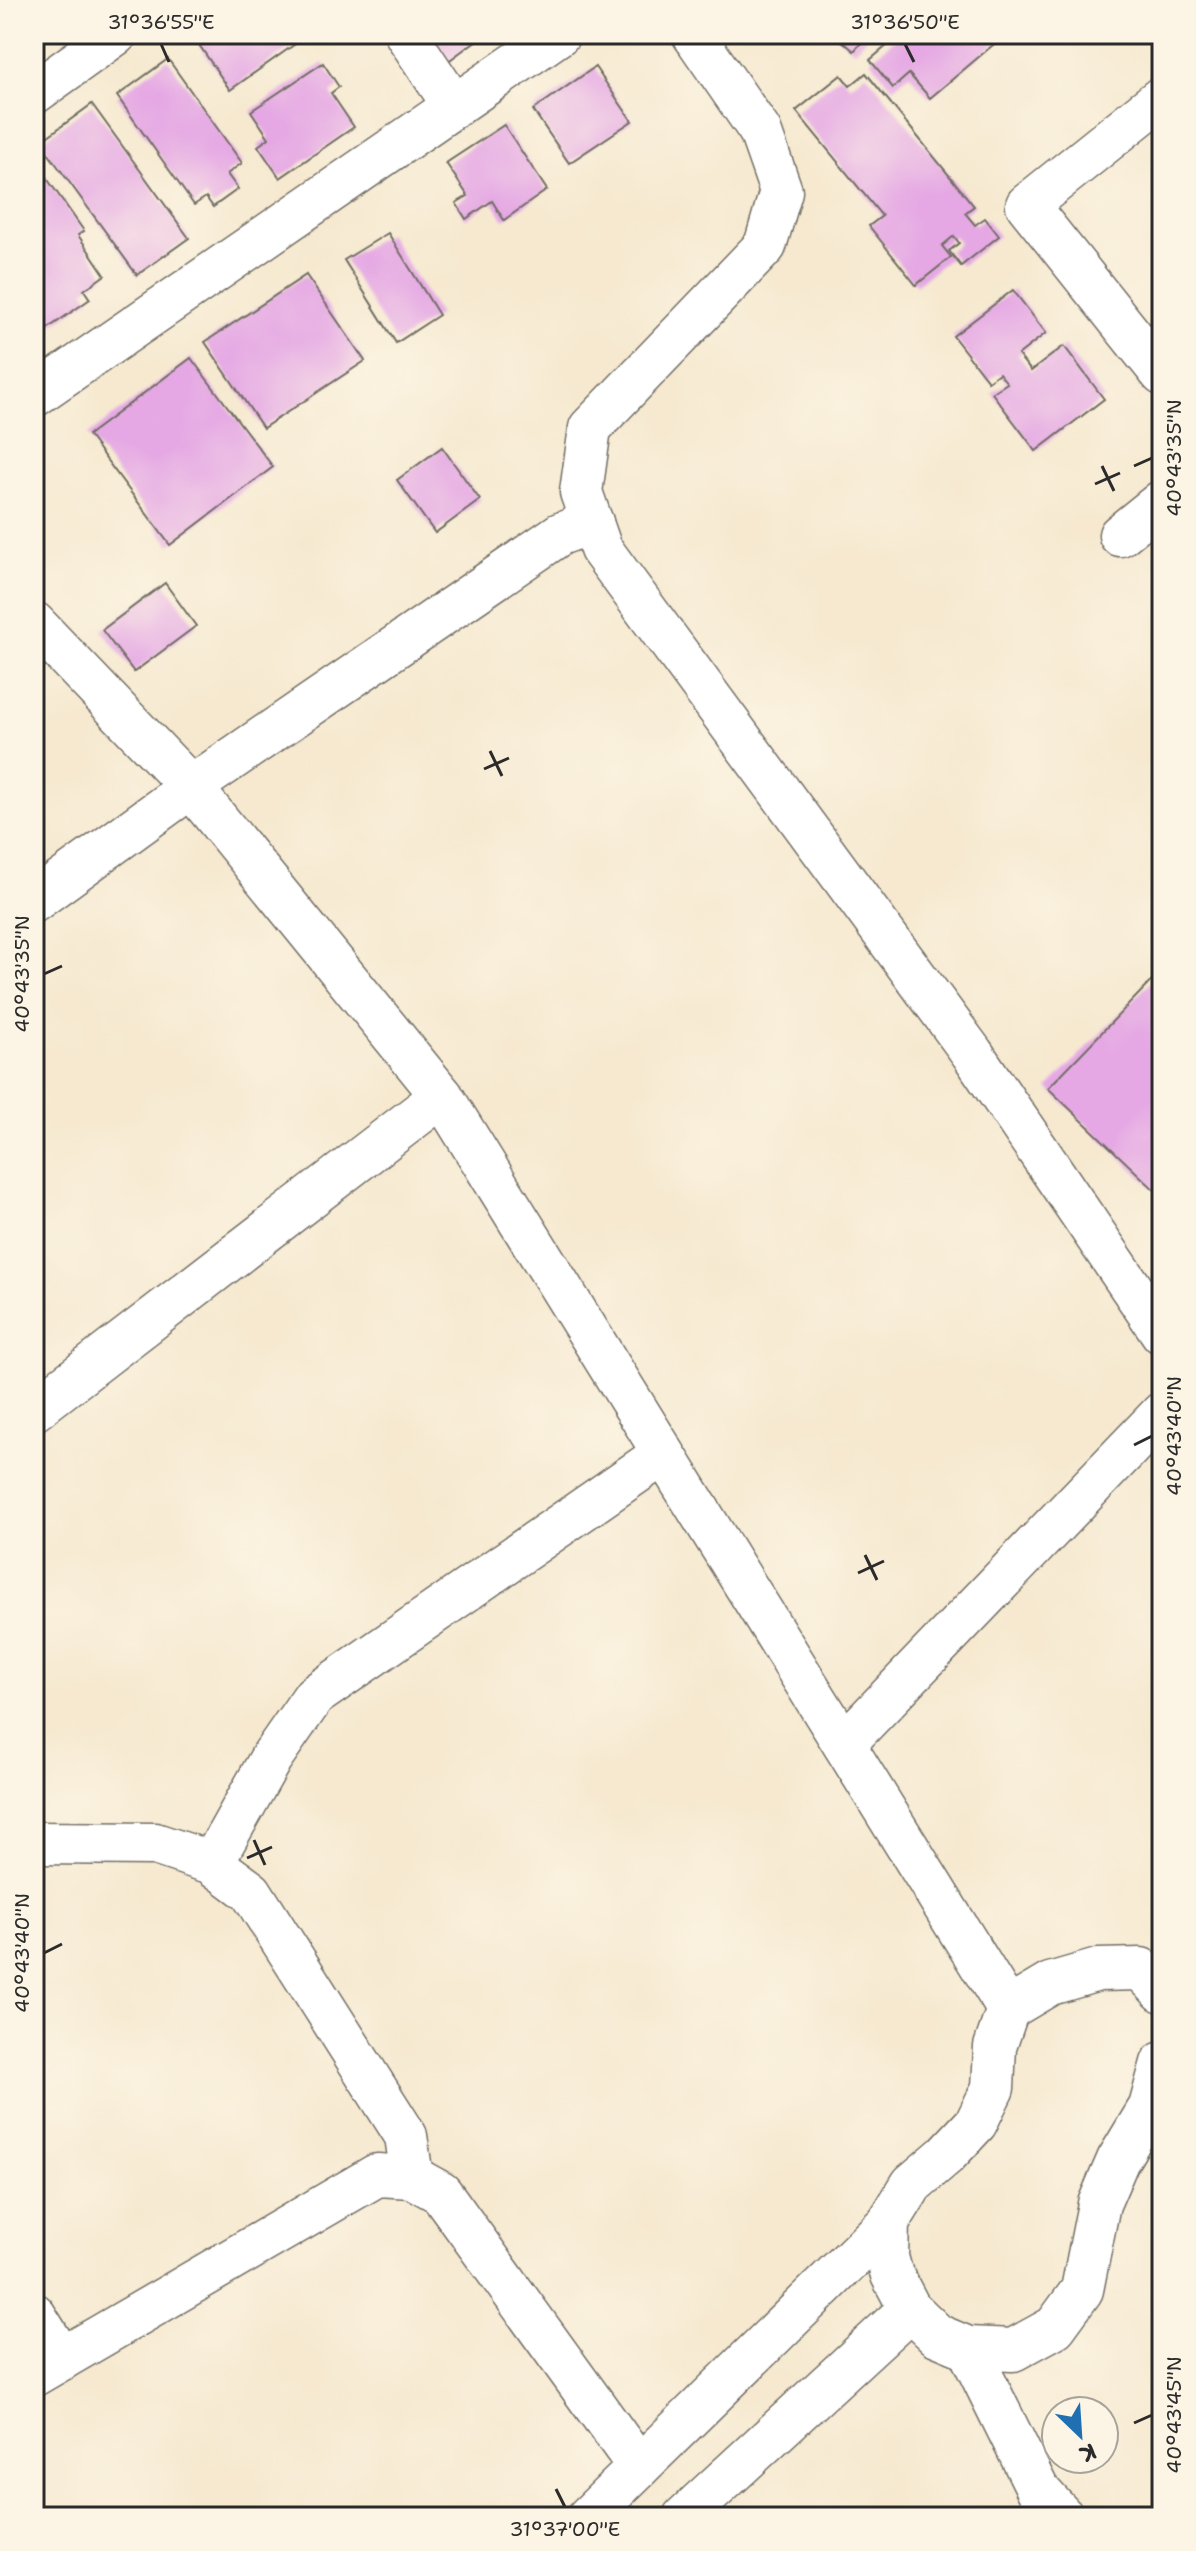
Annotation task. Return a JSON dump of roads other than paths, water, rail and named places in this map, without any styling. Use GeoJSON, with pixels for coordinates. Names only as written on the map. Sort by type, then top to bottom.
{"type":"FeatureCollection","features":[{"type":"Feature","properties":{"kind":"street"},"geometry":{"type":"LineString","coordinates":[[34,93],[116,34]]}},
{"type":"Feature","properties":{"kind":"street"},"geometry":{"type":"LineString","coordinates":[[406,34],[454,106]]}},
{"type":"Feature","properties":{"kind":"street"},"geometry":{"type":"LineString","coordinates":[[34,396],[559,34]]}},
{"type":"Feature","properties":{"kind":"street"},"geometry":{"type":"LineString","coordinates":[[693,34],[760,131],[781,191],[765,246],[590,428],[581,492],[601,549],[972,1053],[1162,1333]]}},
{"type":"Feature","properties":{"kind":"street"},"geometry":{"type":"LineString","coordinates":[[1162,97],[1027,205],[1162,374]]}},
{"type":"Feature","properties":{"kind":"street"},"geometry":{"type":"LineString","coordinates":[[1120,535],[1162,501]]}},
{"type":"Feature","properties":{"kind":"street"},"geometry":{"type":"LineString","coordinates":[[34,901],[191,787],[560,534],[592,522]]}},
{"type":"Feature","properties":{"kind":"street"},"geometry":{"type":"LineString","coordinates":[[34,623],[191,787],[442,1096],[1008,2009]]}},
{"type":"Feature","properties":{"kind":"street"},"geometry":{"type":"LineString","coordinates":[[34,1410],[442,1096]]}},
{"type":"Feature","properties":{"kind":"street"},"geometry":{"type":"LineString","coordinates":[[844,1744],[1162,1413]]}},
{"type":"Feature","properties":{"kind":"street"},"geometry":{"type":"LineString","coordinates":[[212,1863],[271,1758],[314,1696],[663,1454]]}},
{"type":"Feature","properties":{"kind":"street"},"geometry":{"type":"LineString","coordinates":[[34,1843],[155,1844],[212,1863],[251,1892],[406,2136],[412,2177]]}},
{"type":"Feature","properties":{"kind":"street"},"geometry":{"type":"LineString","coordinates":[[588,2517],[888,2223],[912,2184],[946,2155],[976,2123],[993,2088],[995,2047],[1008,2009],[1050,1984],[1098,1970],[1155,1969]]}},
{"type":"Feature","properties":{"kind":"street"},"geometry":{"type":"LineString","coordinates":[[888,2223],[887,2257],[892,2275],[910,2309],[937,2335],[968,2348],[1013,2350],[1055,2327],[1082,2290],[1099,2204],[1118,2160],[1156,2111],[1162,2063]]}},
{"type":"Feature","properties":{"kind":"street"},"geometry":{"type":"LineString","coordinates":[[34,2314],[48,2367],[377,2175],[412,2177],[441,2193],[639,2467]]}},
{"type":"Feature","properties":{"kind":"street"},"geometry":{"type":"LineString","coordinates":[[684,2517],[910,2309]]}},
{"type":"Feature","properties":{"kind":"street"},"geometry":{"type":"LineString","coordinates":[[968,2348],[1038,2490],[1063,2517]]}}]}
